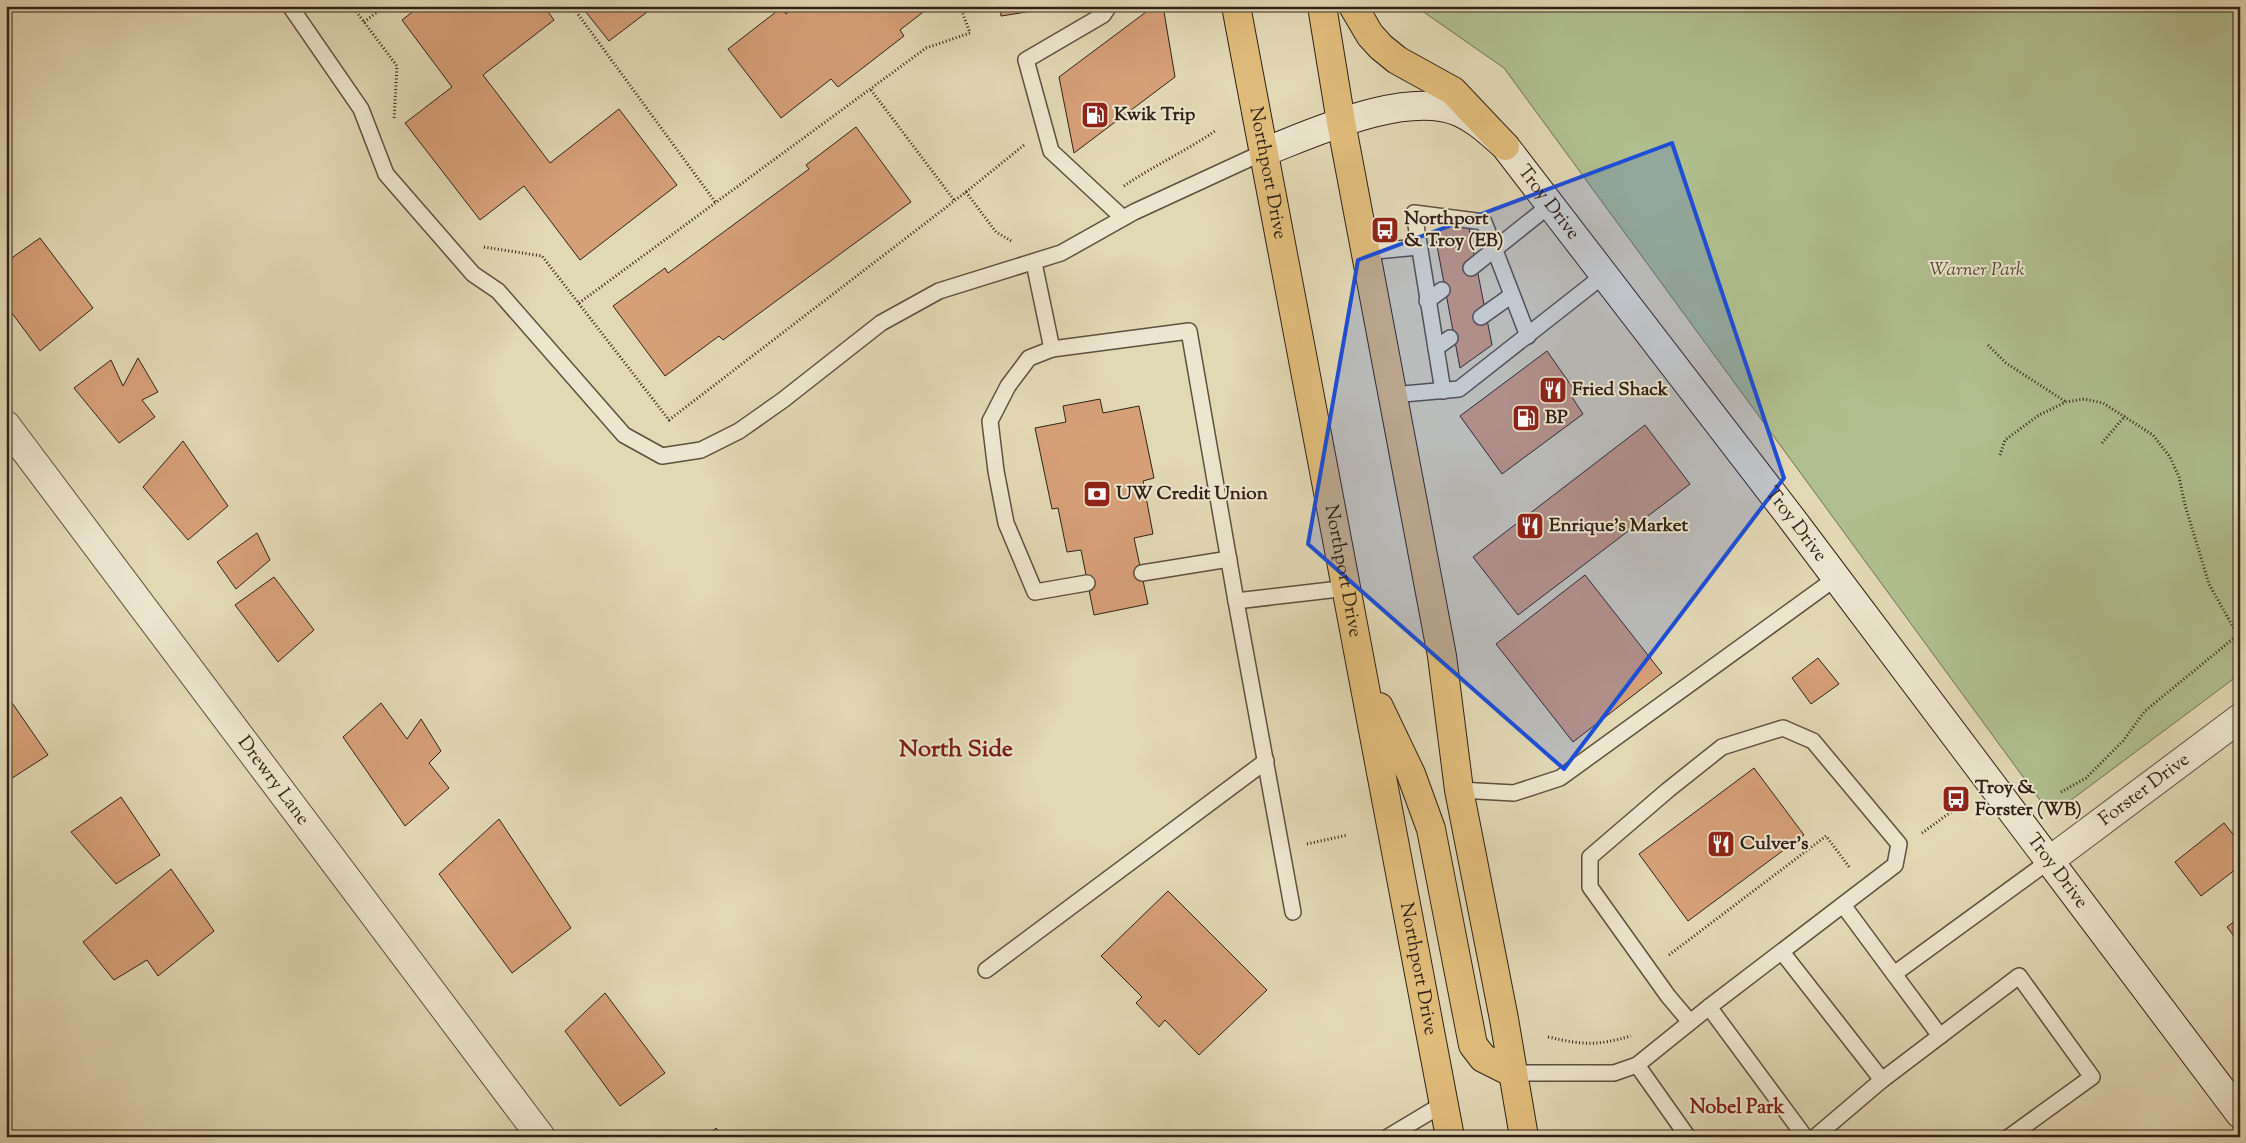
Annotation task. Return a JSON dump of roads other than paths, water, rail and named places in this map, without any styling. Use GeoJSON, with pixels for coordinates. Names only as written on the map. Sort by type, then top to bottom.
{"type":"FeatureCollection","features":[{"type":"Feature","properties":{"kind":"main road","name":"Northport Drive"},"geometry":{"type":"LineString","coordinates":[[1236,6],[1348,588],[1450,1137]]}},
{"type":"Feature","properties":{"kind":"main road"},"geometry":{"type":"LineString","coordinates":[[1322,6],[1341,122],[1442,656],[1459,790],[1524,1137]]}},
{"type":"Feature","properties":{"kind":"main road"},"geometry":{"type":"LineString","coordinates":[[1353,6],[1366,28],[1381,47],[1397,60],[1453,91],[1505,146]]}},
{"type":"Feature","properties":{"kind":"main road"},"geometry":{"type":"LineString","coordinates":[[1363,671],[1411,774],[1431,829],[1472,1045],[1483,1058],[1513,1073]]}},
{"type":"Feature","properties":{"kind":"street","name":"Troy Drive"},"geometry":{"type":"LineString","coordinates":[[1264,152],[1341,122],[1414,106],[1442,107],[1458,112],[1476,121],[1505,146],[1836,578],[2240,1114]]}},
{"type":"Feature","properties":{"kind":"street","name":"Drewry Lane"},"geometry":{"type":"LineString","coordinates":[[6,425],[541,1137]]}},
{"type":"Feature","properties":{"kind":"street","name":"Forster Drive"},"geometry":{"type":"LineString","coordinates":[[2049,861],[2240,718]]}},
{"type":"Feature","properties":{"kind":"lane"},"geometry":{"type":"LineString","coordinates":[[290,6],[361,109],[386,174],[474,274],[498,290],[624,435],[662,456],[701,450],[738,431],[783,400],[880,323],[938,291],[993,273],[1034,263],[1061,253],[1123,218],[1264,152]]}},
{"type":"Feature","properties":{"kind":"lane"},"geometry":{"type":"LineString","coordinates":[[1109,6],[1103,15],[1026,60],[1050,151],[1123,218]]}},
{"type":"Feature","properties":{"kind":"lane"},"geometry":{"type":"LineString","coordinates":[[1471,268],[1550,205]]}},
{"type":"Feature","properties":{"kind":"lane"},"geometry":{"type":"LineString","coordinates":[[1442,391],[1414,213],[1484,222],[1528,336]]}},
{"type":"Feature","properties":{"kind":"lane"},"geometry":{"type":"LineString","coordinates":[[1365,252],[1418,247]]}},
{"type":"Feature","properties":{"kind":"lane"},"geometry":{"type":"LineString","coordinates":[[1034,263],[1052,349]]}},
{"type":"Feature","properties":{"kind":"lane"},"geometry":{"type":"LineString","coordinates":[[1392,395],[1459,389],[1604,275]]}},
{"type":"Feature","properties":{"kind":"lane"},"geometry":{"type":"LineString","coordinates":[[1427,301],[1442,290]]}},
{"type":"Feature","properties":{"kind":"lane"},"geometry":{"type":"LineString","coordinates":[[1480,317],[1512,295]]}},
{"type":"Feature","properties":{"kind":"lane"},"geometry":{"type":"LineString","coordinates":[[1087,583],[1035,592],[1006,524],[996,471],[990,421],[1008,386],[1029,358],[1052,349],[1189,331],[1228,559],[1293,912]]}},
{"type":"Feature","properties":{"kind":"lane"},"geometry":{"type":"LineString","coordinates":[[1436,348],[1450,338]]}},
{"type":"Feature","properties":{"kind":"lane"},"geometry":{"type":"LineString","coordinates":[[1142,573],[1228,559]]}},
{"type":"Feature","properties":{"kind":"lane"},"geometry":{"type":"LineString","coordinates":[[1459,790],[1514,793],[1560,778],[1836,578]]}},
{"type":"Feature","properties":{"kind":"lane"},"geometry":{"type":"LineString","coordinates":[[1236,601],[1348,588]]}},
{"type":"Feature","properties":{"kind":"lane"},"geometry":{"type":"LineString","coordinates":[[1513,1073],[1614,1073],[1636,1065],[1895,865],[1899,844],[1813,741],[1783,728],[1722,748],[1668,790],[1590,857],[1590,888],[1690,1022]]}},
{"type":"Feature","properties":{"kind":"lane"},"geometry":{"type":"LineString","coordinates":[[986,970],[1266,761]]}},
{"type":"Feature","properties":{"kind":"lane"},"geometry":{"type":"LineString","coordinates":[[1894,974],[2049,861]]}},
{"type":"Feature","properties":{"kind":"lane"},"geometry":{"type":"LineString","coordinates":[[1843,905],[1940,1036]]}},
{"type":"Feature","properties":{"kind":"lane"},"geometry":{"type":"LineString","coordinates":[[1782,952],[1882,1080]]}},
{"type":"Feature","properties":{"kind":"lane"},"geometry":{"type":"LineString","coordinates":[[1815,1137],[1882,1080],[2019,976],[2092,1076],[2009,1137]]}},
{"type":"Feature","properties":{"kind":"lane"},"geometry":{"type":"LineString","coordinates":[[1709,1007],[1805,1137]]}},
{"type":"Feature","properties":{"kind":"lane"},"geometry":{"type":"LineString","coordinates":[[1636,1065],[1688,1137]]}},
{"type":"Feature","properties":{"kind":"lane"},"geometry":{"type":"LineString","coordinates":[[1388,1137],[1443,1104]]}},
{"type":"Feature","properties":{"kind":"place","name":"Kwik Trip"},"geometry":{"type":"Point","coordinates":[1095,115]}},
{"type":"Feature","properties":{"kind":"place","name":"Northport & Troy (EB)"},"geometry":{"type":"Point","coordinates":[1385,230]}},
{"type":"Feature","properties":{"kind":"place","name":"Fried Shack"},"geometry":{"type":"Point","coordinates":[1553,390]}},
{"type":"Feature","properties":{"kind":"place","name":"BP"},"geometry":{"type":"Point","coordinates":[1526,418]}},
{"type":"Feature","properties":{"kind":"place","name":"UW Credit Union"},"geometry":{"type":"Point","coordinates":[1097,494]}},
{"type":"Feature","properties":{"kind":"place","name":"Enrique's Market"},"geometry":{"type":"Point","coordinates":[1530,526]}},
{"type":"Feature","properties":{"kind":"place","name":"Troy & Forster (WB)"},"geometry":{"type":"Point","coordinates":[1956,799]}},
{"type":"Feature","properties":{"kind":"place","name":"Culver's"},"geometry":{"type":"Point","coordinates":[1721,844]}},
{"type":"Feature","properties":{"kind":"district","name":"North Side"},"geometry":{"type":"Point","coordinates":[956,750]}},
{"type":"Feature","properties":{"kind":"district","name":"Nobel Park"},"geometry":{"type":"Point","coordinates":[1737,1108]}},
{"type":"Feature","properties":{"kind":"park label","name":"Warner Park"},"geometry":{"type":"Point","coordinates":[1977,270]}}]}
